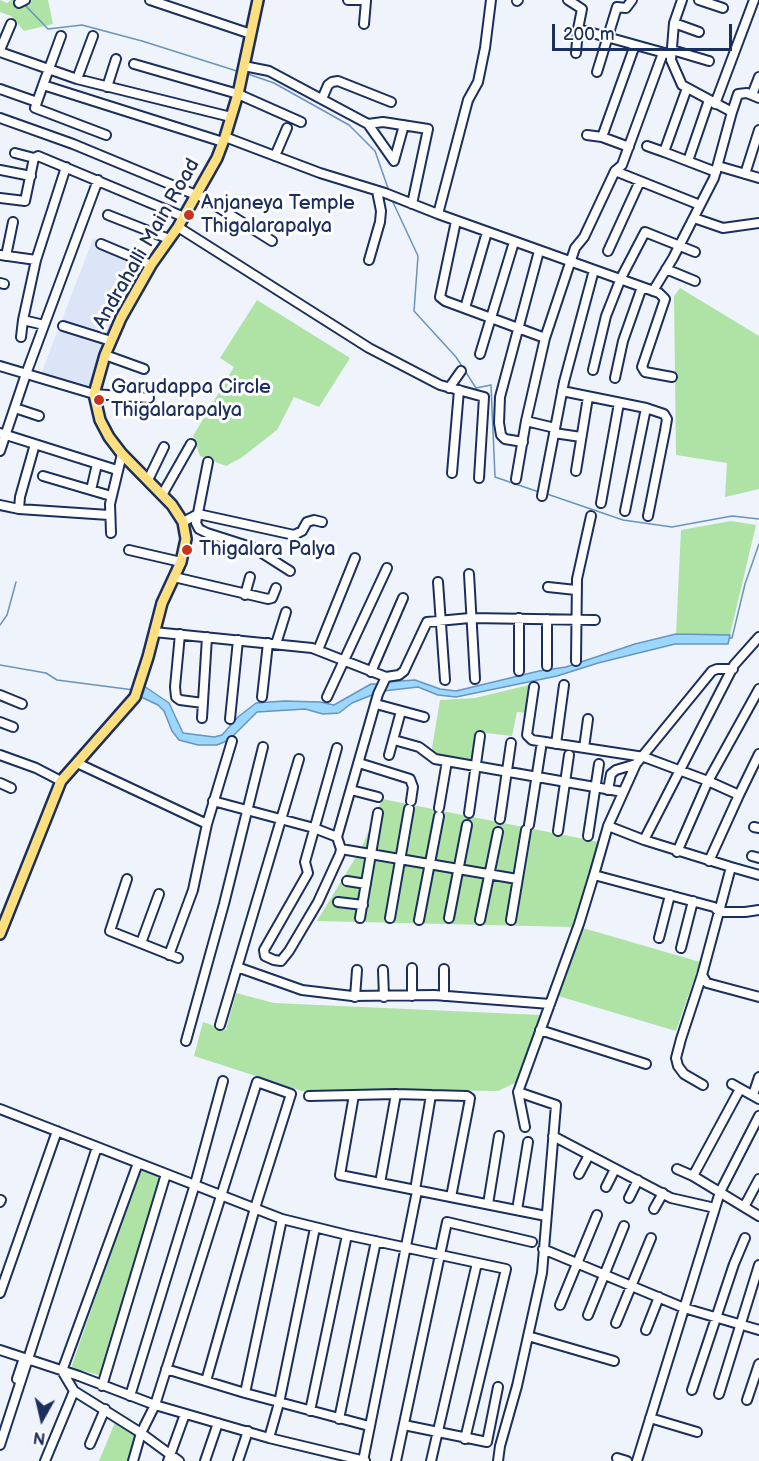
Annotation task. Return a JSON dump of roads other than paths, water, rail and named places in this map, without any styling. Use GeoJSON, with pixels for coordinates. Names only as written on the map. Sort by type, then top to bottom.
{"type":"FeatureCollection","features":[{"type":"Feature","properties":{"kind":"main road","name":"Andrahalli Main Road"},"geometry":{"type":"LineString","coordinates":[[94,394],[105,355],[121,318],[151,265],[184,217],[224,139],[238,94],[258,0]]}},
{"type":"Feature","properties":{"kind":"main road"},"geometry":{"type":"LineString","coordinates":[[0,934],[61,781],[135,697],[162,603],[181,562],[186,539],[183,522],[162,495],[122,454],[100,420],[94,394]]}},
{"type":"Feature","properties":{"kind":"street"},"geometry":{"type":"LineString","coordinates":[[150,0],[251,33]]}},
{"type":"Feature","properties":{"kind":"street"},"geometry":{"type":"LineString","coordinates":[[348,0],[366,1],[364,24]]}},
{"type":"Feature","properties":{"kind":"street"},"geometry":{"type":"LineString","coordinates":[[438,214],[468,100],[478,82],[491,0]]}},
{"type":"Feature","properties":{"kind":"street"},"geometry":{"type":"LineString","coordinates":[[568,0],[583,4],[576,53]]}},
{"type":"Feature","properties":{"kind":"street"},"geometry":{"type":"LineString","coordinates":[[597,72],[617,7],[626,8],[632,0]]}},
{"type":"Feature","properties":{"kind":"street"},"geometry":{"type":"LineString","coordinates":[[516,479],[526,421],[545,338],[570,261],[615,171],[622,165],[669,53],[674,23],[682,0]]}},
{"type":"Feature","properties":{"kind":"street"},"geometry":{"type":"LineString","coordinates":[[699,0],[723,8]]}},
{"type":"Feature","properties":{"kind":"street"},"geometry":{"type":"LineString","coordinates":[[688,161],[754,0]]}},
{"type":"Feature","properties":{"kind":"street"},"geometry":{"type":"LineString","coordinates":[[674,23],[699,32]]}},
{"type":"Feature","properties":{"kind":"street"},"geometry":{"type":"LineString","coordinates":[[11,24],[0,51],[78,79],[231,117]]}},
{"type":"Feature","properties":{"kind":"street"},"geometry":{"type":"LineString","coordinates":[[578,29],[635,45],[709,61]]}},
{"type":"Feature","properties":{"kind":"street"},"geometry":{"type":"LineString","coordinates":[[61,36],[35,108],[106,135]]}},
{"type":"Feature","properties":{"kind":"street"},"geometry":{"type":"LineString","coordinates":[[78,79],[93,36]]}},
{"type":"Feature","properties":{"kind":"street"},"geometry":{"type":"LineString","coordinates":[[602,137],[635,45]]}},
{"type":"Feature","properties":{"kind":"street"},"geometry":{"type":"LineString","coordinates":[[669,53],[682,85],[732,112]]}},
{"type":"Feature","properties":{"kind":"street"},"geometry":{"type":"LineString","coordinates":[[107,87],[116,59]]}},
{"type":"Feature","properties":{"kind":"street"},"geometry":{"type":"LineString","coordinates":[[134,64],[238,94],[301,122]]}},
{"type":"Feature","properties":{"kind":"street"},"geometry":{"type":"LineString","coordinates":[[243,71],[269,71],[368,124],[394,161],[404,125]]}},
{"type":"Feature","properties":{"kind":"street"},"geometry":{"type":"LineString","coordinates":[[653,291],[680,246],[717,169],[738,94],[747,93],[755,97],[759,77]]}},
{"type":"Feature","properties":{"kind":"street"},"geometry":{"type":"LineString","coordinates":[[322,99],[328,85],[338,81],[391,102]]}},
{"type":"Feature","properties":{"kind":"street"},"geometry":{"type":"LineString","coordinates":[[43,84],[224,139],[381,192],[539,251],[621,278],[662,295],[665,299],[642,367],[645,372],[672,377]]}},
{"type":"Feature","properties":{"kind":"street"},"geometry":{"type":"LineString","coordinates":[[664,152],[687,87]]}},
{"type":"Feature","properties":{"kind":"street"},"geometry":{"type":"LineString","coordinates":[[0,89],[37,102]]}},
{"type":"Feature","properties":{"kind":"street"},"geometry":{"type":"LineString","coordinates":[[0,119],[73,144],[196,194],[272,241]]}},
{"type":"Feature","properties":{"kind":"street"},"geometry":{"type":"LineString","coordinates":[[368,124],[383,122],[428,129],[412,204]]}},
{"type":"Feature","properties":{"kind":"street"},"geometry":{"type":"LineString","coordinates":[[275,156],[287,128]]}},
{"type":"Feature","properties":{"kind":"street"},"geometry":{"type":"LineString","coordinates":[[745,174],[759,130]]}},
{"type":"Feature","properties":{"kind":"street"},"geometry":{"type":"LineString","coordinates":[[587,135],[602,137],[629,147]]}},
{"type":"Feature","properties":{"kind":"street"},"geometry":{"type":"LineString","coordinates":[[647,146],[688,161],[759,178]]}},
{"type":"Feature","properties":{"kind":"street"},"geometry":{"type":"LineString","coordinates":[[15,153],[34,158],[38,156],[184,217]]}},
{"type":"Feature","properties":{"kind":"street"},"geometry":{"type":"LineString","coordinates":[[0,198],[25,201],[34,158]]}},
{"type":"Feature","properties":{"kind":"street"},"geometry":{"type":"LineString","coordinates":[[21,337],[36,260],[66,167]]}},
{"type":"Feature","properties":{"kind":"street"},"geometry":{"type":"LineString","coordinates":[[0,170],[31,176]]}},
{"type":"Feature","properties":{"kind":"street"},"geometry":{"type":"LineString","coordinates":[[615,171],[700,205]]}},
{"type":"Feature","properties":{"kind":"street"},"geometry":{"type":"LineString","coordinates":[[0,451],[3,434],[15,408],[98,180]]}},
{"type":"Feature","properties":{"kind":"street"},"geometry":{"type":"LineString","coordinates":[[608,251],[640,181]]}},
{"type":"Feature","properties":{"kind":"street"},"geometry":{"type":"LineString","coordinates":[[369,260],[380,222],[381,192]]}},
{"type":"Feature","properties":{"kind":"street"},"geometry":{"type":"LineString","coordinates":[[108,215],[169,239]]}},
{"type":"Feature","properties":{"kind":"street"},"geometry":{"type":"LineString","coordinates":[[694,218],[723,228],[759,223]]}},
{"type":"Feature","properties":{"kind":"street"},"geometry":{"type":"LineString","coordinates":[[456,221],[440,297],[545,338]]}},
{"type":"Feature","properties":{"kind":"street"},"geometry":{"type":"LineString","coordinates":[[13,222],[3,255],[36,260]]}},
{"type":"Feature","properties":{"kind":"street"},"geometry":{"type":"LineString","coordinates":[[178,227],[369,348],[440,385],[492,397]]}},
{"type":"Feature","properties":{"kind":"street"},"geometry":{"type":"LineString","coordinates":[[465,308],[487,232]]}},
{"type":"Feature","properties":{"kind":"street"},"geometry":{"type":"LineString","coordinates":[[593,370],[606,316],[621,278],[645,232],[695,252]]}},
{"type":"Feature","properties":{"kind":"street"},"geometry":{"type":"LineString","coordinates":[[480,354],[514,242]]}},
{"type":"Feature","properties":{"kind":"street"},"geometry":{"type":"LineString","coordinates":[[101,244],[151,265]]}},
{"type":"Feature","properties":{"kind":"street"},"geometry":{"type":"LineString","coordinates":[[479,478],[492,397],[518,328],[539,251]]}},
{"type":"Feature","properties":{"kind":"street"},"geometry":{"type":"LineString","coordinates":[[666,269],[695,281]]}},
{"type":"Feature","properties":{"kind":"street"},"geometry":{"type":"LineString","coordinates":[[543,493],[562,392],[594,270]]}},
{"type":"Feature","properties":{"kind":"street"},"geometry":{"type":"LineString","coordinates":[[615,378],[624,341],[642,287]]}},
{"type":"Feature","properties":{"kind":"street"},"geometry":{"type":"LineString","coordinates":[[23,321],[44,325]]}},
{"type":"Feature","properties":{"kind":"street"},"geometry":{"type":"LineString","coordinates":[[63,326],[111,341]]}},
{"type":"Feature","properties":{"kind":"street"},"geometry":{"type":"LineString","coordinates":[[105,355],[144,369]]}},
{"type":"Feature","properties":{"kind":"street"},"geometry":{"type":"LineString","coordinates":[[1,369],[94,394],[149,398]]}},
{"type":"Feature","properties":{"kind":"street"},"geometry":{"type":"LineString","coordinates":[[449,388],[461,371]]}},
{"type":"Feature","properties":{"kind":"street"},"geometry":{"type":"LineString","coordinates":[[452,473],[459,390]]}},
{"type":"Feature","properties":{"kind":"street"},"geometry":{"type":"LineString","coordinates":[[562,392],[660,411],[664,414],[667,419],[648,516]]}},
{"type":"Feature","properties":{"kind":"street"},"geometry":{"type":"LineString","coordinates":[[492,397],[501,435],[505,439],[523,442]]}},
{"type":"Feature","properties":{"kind":"street"},"geometry":{"type":"LineString","coordinates":[[576,471],[588,397]]}},
{"type":"Feature","properties":{"kind":"street"},"geometry":{"type":"LineString","coordinates":[[601,502],[619,403]]}},
{"type":"Feature","properties":{"kind":"street"},"geometry":{"type":"LineString","coordinates":[[15,408],[39,416]]}},
{"type":"Feature","properties":{"kind":"street"},"geometry":{"type":"LineString","coordinates":[[625,511],[646,408]]}},
{"type":"Feature","properties":{"kind":"street"},"geometry":{"type":"LineString","coordinates":[[526,421],[581,437]]}},
{"type":"Feature","properties":{"kind":"street"},"geometry":{"type":"LineString","coordinates":[[3,434],[117,470]]}},
{"type":"Feature","properties":{"kind":"street"},"geometry":{"type":"LineString","coordinates":[[20,509],[20,497],[34,444]]}},
{"type":"Feature","properties":{"kind":"street"},"geometry":{"type":"LineString","coordinates":[[162,495],[191,444]]}},
{"type":"Feature","properties":{"kind":"street"},"geometry":{"type":"LineString","coordinates":[[148,480],[164,447]]}},
{"type":"Feature","properties":{"kind":"street"},"geometry":{"type":"LineString","coordinates":[[111,533],[109,515],[111,496],[122,454]]}},
{"type":"Feature","properties":{"kind":"street"},"geometry":{"type":"LineString","coordinates":[[208,462],[196,523],[199,529],[250,546],[290,571]]}},
{"type":"Feature","properties":{"kind":"street"},"geometry":{"type":"LineString","coordinates":[[91,490],[97,464]]}},
{"type":"Feature","properties":{"kind":"street"},"geometry":{"type":"LineString","coordinates":[[44,476],[111,496]]}},
{"type":"Feature","properties":{"kind":"street"},"geometry":{"type":"LineString","coordinates":[[0,505],[20,509],[109,515]]}},
{"type":"Feature","properties":{"kind":"street"},"geometry":{"type":"LineString","coordinates":[[183,522],[198,514],[294,535],[302,531],[305,524],[310,521],[322,522]]}},
{"type":"Feature","properties":{"kind":"street"},"geometry":{"type":"LineString","coordinates":[[576,661],[577,579],[591,516]]}},
{"type":"Feature","properties":{"kind":"street"},"geometry":{"type":"LineString","coordinates":[[129,550],[181,562]]}},
{"type":"Feature","properties":{"kind":"street"},"geometry":{"type":"LineString","coordinates":[[318,650],[355,558]]}},
{"type":"Feature","properties":{"kind":"street"},"geometry":{"type":"LineString","coordinates":[[327,697],[387,568]]}},
{"type":"Feature","properties":{"kind":"street"},"geometry":{"type":"LineString","coordinates":[[468,574],[476,679]]}},
{"type":"Feature","properties":{"kind":"street"},"geometry":{"type":"LineString","coordinates":[[174,577],[270,599],[276,588]]}},
{"type":"Feature","properties":{"kind":"street"},"geometry":{"type":"LineString","coordinates":[[245,595],[250,577]]}},
{"type":"Feature","properties":{"kind":"street"},"geometry":{"type":"LineString","coordinates":[[438,582],[445,680]]}},
{"type":"Feature","properties":{"kind":"street"},"geometry":{"type":"LineString","coordinates":[[548,587],[576,590]]}},
{"type":"Feature","properties":{"kind":"street"},"geometry":{"type":"LineString","coordinates":[[371,672],[403,598]]}},
{"type":"Feature","properties":{"kind":"street"},"geometry":{"type":"LineString","coordinates":[[262,697],[272,644],[286,612]]}},
{"type":"Feature","properties":{"kind":"street"},"geometry":{"type":"LineString","coordinates":[[154,632],[207,636],[318,650],[385,679],[404,671],[424,624],[427,622],[470,618],[595,620]]}},
{"type":"Feature","properties":{"kind":"street"},"geometry":{"type":"LineString","coordinates":[[519,618],[519,671]]}},
{"type":"Feature","properties":{"kind":"street"},"geometry":{"type":"LineString","coordinates":[[547,619],[547,666]]}},
{"type":"Feature","properties":{"kind":"street"},"geometry":{"type":"LineString","coordinates":[[180,634],[176,697],[180,700],[203,703]]}},
{"type":"Feature","properties":{"kind":"street"},"geometry":{"type":"LineString","coordinates":[[202,718],[207,636]]}},
{"type":"Feature","properties":{"kind":"street"},"geometry":{"type":"LineString","coordinates":[[644,840],[733,669],[759,637]]}},
{"type":"Feature","properties":{"kind":"street"},"geometry":{"type":"LineString","coordinates":[[230,719],[238,640]]}},
{"type":"Feature","properties":{"kind":"street"},"geometry":{"type":"LineString","coordinates":[[525,1127],[518,1092],[579,924],[609,826],[623,792],[636,764],[712,671],[733,669]]}},
{"type":"Feature","properties":{"kind":"street"},"geometry":{"type":"LineString","coordinates":[[337,748],[305,862],[308,873],[264,950],[265,956],[279,962],[289,951],[318,902],[341,849],[337,837],[378,694],[385,679]]}},
{"type":"Feature","properties":{"kind":"street"},"geometry":{"type":"LineString","coordinates":[[556,744],[564,685]]}},
{"type":"Feature","properties":{"kind":"street"},"geometry":{"type":"LineString","coordinates":[[534,687],[527,735],[532,740],[644,757],[679,769],[739,795]]}},
{"type":"Feature","properties":{"kind":"street"},"geometry":{"type":"LineString","coordinates":[[678,852],[708,781],[759,689]]}},
{"type":"Feature","properties":{"kind":"street"},"geometry":{"type":"LineString","coordinates":[[0,695],[22,704]]}},
{"type":"Feature","properties":{"kind":"street"},"geometry":{"type":"LineString","coordinates":[[376,704],[423,717]]}},
{"type":"Feature","properties":{"kind":"street"},"geometry":{"type":"LineString","coordinates":[[389,754],[401,711]]}},
{"type":"Feature","properties":{"kind":"street"},"geometry":{"type":"LineString","coordinates":[[584,748],[588,719]]}},
{"type":"Feature","properties":{"kind":"street"},"geometry":{"type":"LineString","coordinates":[[0,722],[13,727]]}},
{"type":"Feature","properties":{"kind":"street"},"geometry":{"type":"LineString","coordinates":[[469,813],[480,736]]}},
{"type":"Feature","properties":{"kind":"street"},"geometry":{"type":"LineString","coordinates":[[394,740],[419,747],[431,757],[447,761],[623,792]]}},
{"type":"Feature","properties":{"kind":"street"},"geometry":{"type":"LineString","coordinates":[[169,955],[193,890],[213,801],[232,741]]}},
{"type":"Feature","properties":{"kind":"street"},"geometry":{"type":"LineString","coordinates":[[500,819],[511,743]]}},
{"type":"Feature","properties":{"kind":"street"},"geometry":{"type":"LineString","coordinates":[[186,1041],[224,904],[263,747]]}},
{"type":"Feature","properties":{"kind":"street"},"geometry":{"type":"LineString","coordinates":[[511,920],[541,748]]}},
{"type":"Feature","properties":{"kind":"street"},"geometry":{"type":"LineString","coordinates":[[709,861],[759,754]]}},
{"type":"Feature","properties":{"kind":"street"},"geometry":{"type":"LineString","coordinates":[[0,755],[36,768],[61,781]]}},
{"type":"Feature","properties":{"kind":"street"},"geometry":{"type":"LineString","coordinates":[[558,831],[569,755]]}},
{"type":"Feature","properties":{"kind":"street"},"geometry":{"type":"LineString","coordinates":[[220,1025],[299,759]]}},
{"type":"Feature","properties":{"kind":"street"},"geometry":{"type":"LineString","coordinates":[[419,920],[447,761]]}},
{"type":"Feature","properties":{"kind":"street"},"geometry":{"type":"LineString","coordinates":[[77,763],[207,824]]}},
{"type":"Feature","properties":{"kind":"street"},"geometry":{"type":"LineString","coordinates":[[359,763],[410,779],[413,787],[390,918]]}},
{"type":"Feature","properties":{"kind":"street"},"geometry":{"type":"LineString","coordinates":[[588,836],[599,764]]}},
{"type":"Feature","properties":{"kind":"street"},"geometry":{"type":"LineString","coordinates":[[608,790],[611,774],[616,770],[636,764]]}},
{"type":"Feature","properties":{"kind":"street"},"geometry":{"type":"LineString","coordinates":[[0,783],[11,788]]}},
{"type":"Feature","properties":{"kind":"street"},"geometry":{"type":"LineString","coordinates":[[351,790],[378,797]]}},
{"type":"Feature","properties":{"kind":"street"},"geometry":{"type":"LineString","coordinates":[[213,801],[314,828],[337,837]]}},
{"type":"Feature","properties":{"kind":"street"},"geometry":{"type":"LineString","coordinates":[[360,918],[378,813]]}},
{"type":"Feature","properties":{"kind":"street"},"geometry":{"type":"LineString","coordinates":[[448,918],[467,825]]}},
{"type":"Feature","properties":{"kind":"street"},"geometry":{"type":"LineString","coordinates":[[609,826],[678,852],[759,875]]}},
{"type":"Feature","properties":{"kind":"street"},"geometry":{"type":"LineString","coordinates":[[480,920],[498,832]]}},
{"type":"Feature","properties":{"kind":"street"},"geometry":{"type":"LineString","coordinates":[[341,849],[517,879]]}},
{"type":"Feature","properties":{"kind":"street"},"geometry":{"type":"LineString","coordinates":[[703,1085],[684,1074],[676,1058],[702,975],[731,867]]}},
{"type":"Feature","properties":{"kind":"street"},"geometry":{"type":"LineString","coordinates":[[594,875],[714,907],[718,912]]}},
{"type":"Feature","properties":{"kind":"street"},"geometry":{"type":"LineString","coordinates":[[128,879],[110,931],[178,957]]}},
{"type":"Feature","properties":{"kind":"street"},"geometry":{"type":"LineString","coordinates":[[347,880],[366,884]]}},
{"type":"Feature","properties":{"kind":"street"},"geometry":{"type":"LineString","coordinates":[[141,943],[159,894]]}},
{"type":"Feature","properties":{"kind":"street"},"geometry":{"type":"LineString","coordinates":[[659,938],[670,895]]}},
{"type":"Feature","properties":{"kind":"street"},"geometry":{"type":"LineString","coordinates":[[681,948],[693,901]]}},
{"type":"Feature","properties":{"kind":"street"},"geometry":{"type":"LineString","coordinates":[[338,902],[363,905]]}},
{"type":"Feature","properties":{"kind":"street"},"geometry":{"type":"LineString","coordinates":[[718,912],[759,910]]}},
{"type":"Feature","properties":{"kind":"street"},"geometry":{"type":"LineString","coordinates":[[237,967],[302,990],[355,997],[444,996],[550,1004]]}},
{"type":"Feature","properties":{"kind":"street"},"geometry":{"type":"LineString","coordinates":[[412,968],[412,996]]}},
{"type":"Feature","properties":{"kind":"street"},"geometry":{"type":"LineString","coordinates":[[444,969],[444,996]]}},
{"type":"Feature","properties":{"kind":"street"},"geometry":{"type":"LineString","coordinates":[[355,997],[357,970]]}},
{"type":"Feature","properties":{"kind":"street"},"geometry":{"type":"LineString","coordinates":[[383,970],[384,997]]}},
{"type":"Feature","properties":{"kind":"street"},"geometry":{"type":"LineString","coordinates":[[702,975],[707,983],[759,997]]}},
{"type":"Feature","properties":{"kind":"street"},"geometry":{"type":"LineString","coordinates":[[540,1030],[646,1064]]}},
{"type":"Feature","properties":{"kind":"street"},"geometry":{"type":"LineString","coordinates":[[732,1084],[756,1097],[759,1077]]}},
{"type":"Feature","properties":{"kind":"street"},"geometry":{"type":"LineString","coordinates":[[130,1396],[195,1184],[223,1081]]}},
{"type":"Feature","properties":{"kind":"street"},"geometry":{"type":"LineString","coordinates":[[133,1461],[141,1433],[155,1405],[257,1082],[291,1094],[255,1208],[206,1381]]}},
{"type":"Feature","properties":{"kind":"street"},"geometry":{"type":"LineString","coordinates":[[693,1176],[740,1089]]}},
{"type":"Feature","properties":{"kind":"street"},"geometry":{"type":"LineString","coordinates":[[498,1461],[542,1273],[556,1106],[518,1092]]}},
{"type":"Feature","properties":{"kind":"street"},"geometry":{"type":"LineString","coordinates":[[380,1183],[396,1094]]}},
{"type":"Feature","properties":{"kind":"street"},"geometry":{"type":"LineString","coordinates":[[309,1096],[396,1094],[467,1096],[470,1098],[451,1197]]}},
{"type":"Feature","properties":{"kind":"street"},"geometry":{"type":"LineString","coordinates":[[354,1095],[340,1175],[415,1193],[451,1197],[546,1216]]}},
{"type":"Feature","properties":{"kind":"street"},"geometry":{"type":"LineString","coordinates":[[0,1350],[155,1405],[364,1461],[369,1426],[406,1248],[431,1095]]}},
{"type":"Feature","properties":{"kind":"street"},"geometry":{"type":"LineString","coordinates":[[0,1109],[282,1219],[506,1269],[465,1439]]}},
{"type":"Feature","properties":{"kind":"street"},"geometry":{"type":"LineString","coordinates":[[637,1461],[720,1192],[759,1116]]}},
{"type":"Feature","properties":{"kind":"street"},"geometry":{"type":"LineString","coordinates":[[0,1293],[57,1131]]}},
{"type":"Feature","properties":{"kind":"street"},"geometry":{"type":"LineString","coordinates":[[488,1204],[499,1136]]}},
{"type":"Feature","properties":{"kind":"street"},"geometry":{"type":"LineString","coordinates":[[553,1136],[679,1201],[715,1208]]}},
{"type":"Feature","properties":{"kind":"street"},"geometry":{"type":"LineString","coordinates":[[517,1210],[528,1142]]}},
{"type":"Feature","properties":{"kind":"street"},"geometry":{"type":"LineString","coordinates":[[0,1431],[97,1147]]}},
{"type":"Feature","properties":{"kind":"street"},"geometry":{"type":"LineString","coordinates":[[579,1174],[589,1155]]}},
{"type":"Feature","properties":{"kind":"street"},"geometry":{"type":"LineString","coordinates":[[62,1371],[138,1163]]}},
{"type":"Feature","properties":{"kind":"street"},"geometry":{"type":"LineString","coordinates":[[606,1187],[615,1169]]}},
{"type":"Feature","properties":{"kind":"street"},"geometry":{"type":"LineString","coordinates":[[677,1169],[693,1176],[759,1216]]}},
{"type":"Feature","properties":{"kind":"street"},"geometry":{"type":"LineString","coordinates":[[102,1386],[166,1174]]}},
{"type":"Feature","properties":{"kind":"street"},"geometry":{"type":"LineString","coordinates":[[744,1207],[759,1179]]}},
{"type":"Feature","properties":{"kind":"street"},"geometry":{"type":"LineString","coordinates":[[629,1197],[638,1180]]}},
{"type":"Feature","properties":{"kind":"street"},"geometry":{"type":"LineString","coordinates":[[654,1209],[663,1193]]}},
{"type":"Feature","properties":{"kind":"street"},"geometry":{"type":"LineString","coordinates":[[560,1305],[597,1215]]}},
{"type":"Feature","properties":{"kind":"street"},"geometry":{"type":"LineString","coordinates":[[244,1393],[282,1219]]}},
{"type":"Feature","properties":{"kind":"street"},"geometry":{"type":"LineString","coordinates":[[396,1461],[447,1222],[532,1242]]}},
{"type":"Feature","properties":{"kind":"street"},"geometry":{"type":"LineString","coordinates":[[588,1315],[624,1226]]}},
{"type":"Feature","properties":{"kind":"street"},"geometry":{"type":"LineString","coordinates":[[269,1437],[279,1403],[315,1228]]}},
{"type":"Feature","properties":{"kind":"street"},"geometry":{"type":"LineString","coordinates":[[310,1411],[347,1235]]}},
{"type":"Feature","properties":{"kind":"street"},"geometry":{"type":"LineString","coordinates":[[616,1323],[651,1238]]}},
{"type":"Feature","properties":{"kind":"street"},"geometry":{"type":"LineString","coordinates":[[692,1390],[745,1238]]}},
{"type":"Feature","properties":{"kind":"street"},"geometry":{"type":"LineString","coordinates":[[339,1419],[376,1241]]}},
{"type":"Feature","properties":{"kind":"street"},"geometry":{"type":"LineString","coordinates":[[543,1249],[684,1308],[759,1330]]}},
{"type":"Feature","properties":{"kind":"street"},"geometry":{"type":"LineString","coordinates":[[431,1461],[477,1263]]}},
{"type":"Feature","properties":{"kind":"street"},"geometry":{"type":"LineString","coordinates":[[719,1394],[759,1265]]}},
{"type":"Feature","properties":{"kind":"street"},"geometry":{"type":"LineString","coordinates":[[646,1330],[659,1297]]}},
{"type":"Feature","properties":{"kind":"street"},"geometry":{"type":"LineString","coordinates":[[528,1336],[614,1361]]}},
{"type":"Feature","properties":{"kind":"street"},"geometry":{"type":"LineString","coordinates":[[0,1445],[26,1359]]}},
{"type":"Feature","properties":{"kind":"street"},"geometry":{"type":"LineString","coordinates":[[747,1400],[759,1364]]}},
{"type":"Feature","properties":{"kind":"street"},"geometry":{"type":"LineString","coordinates":[[166,1369],[279,1403],[369,1426]]}},
{"type":"Feature","properties":{"kind":"street"},"geometry":{"type":"LineString","coordinates":[[62,1371],[74,1390],[141,1433],[169,1458],[179,1461]]}},
{"type":"Feature","properties":{"kind":"street"},"geometry":{"type":"LineString","coordinates":[[404,1425],[487,1442],[498,1387]]}},
{"type":"Feature","properties":{"kind":"street"},"geometry":{"type":"LineString","coordinates":[[45,1461],[74,1390]]}},
{"type":"Feature","properties":{"kind":"street"},"geometry":{"type":"LineString","coordinates":[[90,1444],[105,1409]]}},
{"type":"Feature","properties":{"kind":"street"},"geometry":{"type":"LineString","coordinates":[[169,1458],[185,1414]]}},
{"type":"Feature","properties":{"kind":"street"},"geometry":{"type":"LineString","coordinates":[[650,1418],[697,1432]]}},
{"type":"Feature","properties":{"kind":"street"},"geometry":{"type":"LineString","coordinates":[[205,1461],[218,1423]]}},
{"type":"Feature","properties":{"kind":"street"},"geometry":{"type":"LineString","coordinates":[[238,1461],[248,1431]]}},
{"type":"Feature","properties":{"kind":"street"},"geometry":{"type":"LineString","coordinates":[[618,1458],[627,1461]]}},
{"type":"Feature","properties":{"kind":"water"},"geometry":{"type":"Polygon","coordinates":[[[676,634],[730,635],[728,644],[675,644],[598,663],[557,676],[456,697],[438,695],[418,687],[383,691],[385,682],[415,680],[440,689],[456,691],[539,671],[566,667],[635,644],[676,634]]]}},
{"type":"Feature","properties":{"kind":"water"},"geometry":{"type":"Polygon","coordinates":[[[371,684],[379,684],[377,693],[352,703],[339,713],[323,714],[305,709],[257,712],[229,740],[217,745],[198,745],[179,740],[172,731],[164,711],[158,705],[139,696],[144,686],[169,703],[183,733],[214,737],[222,735],[238,717],[256,703],[284,701],[320,702],[334,705],[371,684]]]}},
{"type":"Feature","properties":{"kind":"waterway"},"geometry":{"type":"LineString","coordinates":[[25,5],[48,29],[82,25],[240,72]]}},
{"type":"Feature","properties":{"kind":"waterway"},"geometry":{"type":"LineString","coordinates":[[248,74],[274,83],[349,125],[375,151],[389,191]]}},
{"type":"Feature","properties":{"kind":"waterway"},"geometry":{"type":"LineString","coordinates":[[391,198],[418,256],[414,311],[456,357],[476,388],[491,385],[495,477],[539,492]]}},
{"type":"Feature","properties":{"kind":"waterway"},"geometry":{"type":"LineString","coordinates":[[547,494],[623,520],[672,527],[732,516],[759,519]]}},
{"type":"Feature","properties":{"kind":"waterway"},"geometry":{"type":"LineString","coordinates":[[730,638],[732,638],[745,584],[759,544]]}},
{"type":"Feature","properties":{"kind":"waterway"},"geometry":{"type":"LineString","coordinates":[[0,625],[7,615],[16,582]]}},
{"type":"Feature","properties":{"kind":"waterway"},"geometry":{"type":"LineString","coordinates":[[0,665],[46,673],[57,680],[134,690]]}},
{"type":"Feature","properties":{"kind":"place","name":"Anjaneya Temple Thigalarapalya"},"geometry":{"type":"Point","coordinates":[189,215]}},
{"type":"Feature","properties":{"kind":"place","name":"Garudappa Circle Thigalarapalya"},"geometry":{"type":"Point","coordinates":[99,400]}},
{"type":"Feature","properties":{"kind":"place","name":"Thigalara Palya"},"geometry":{"type":"Point","coordinates":[187,550]}}]}
